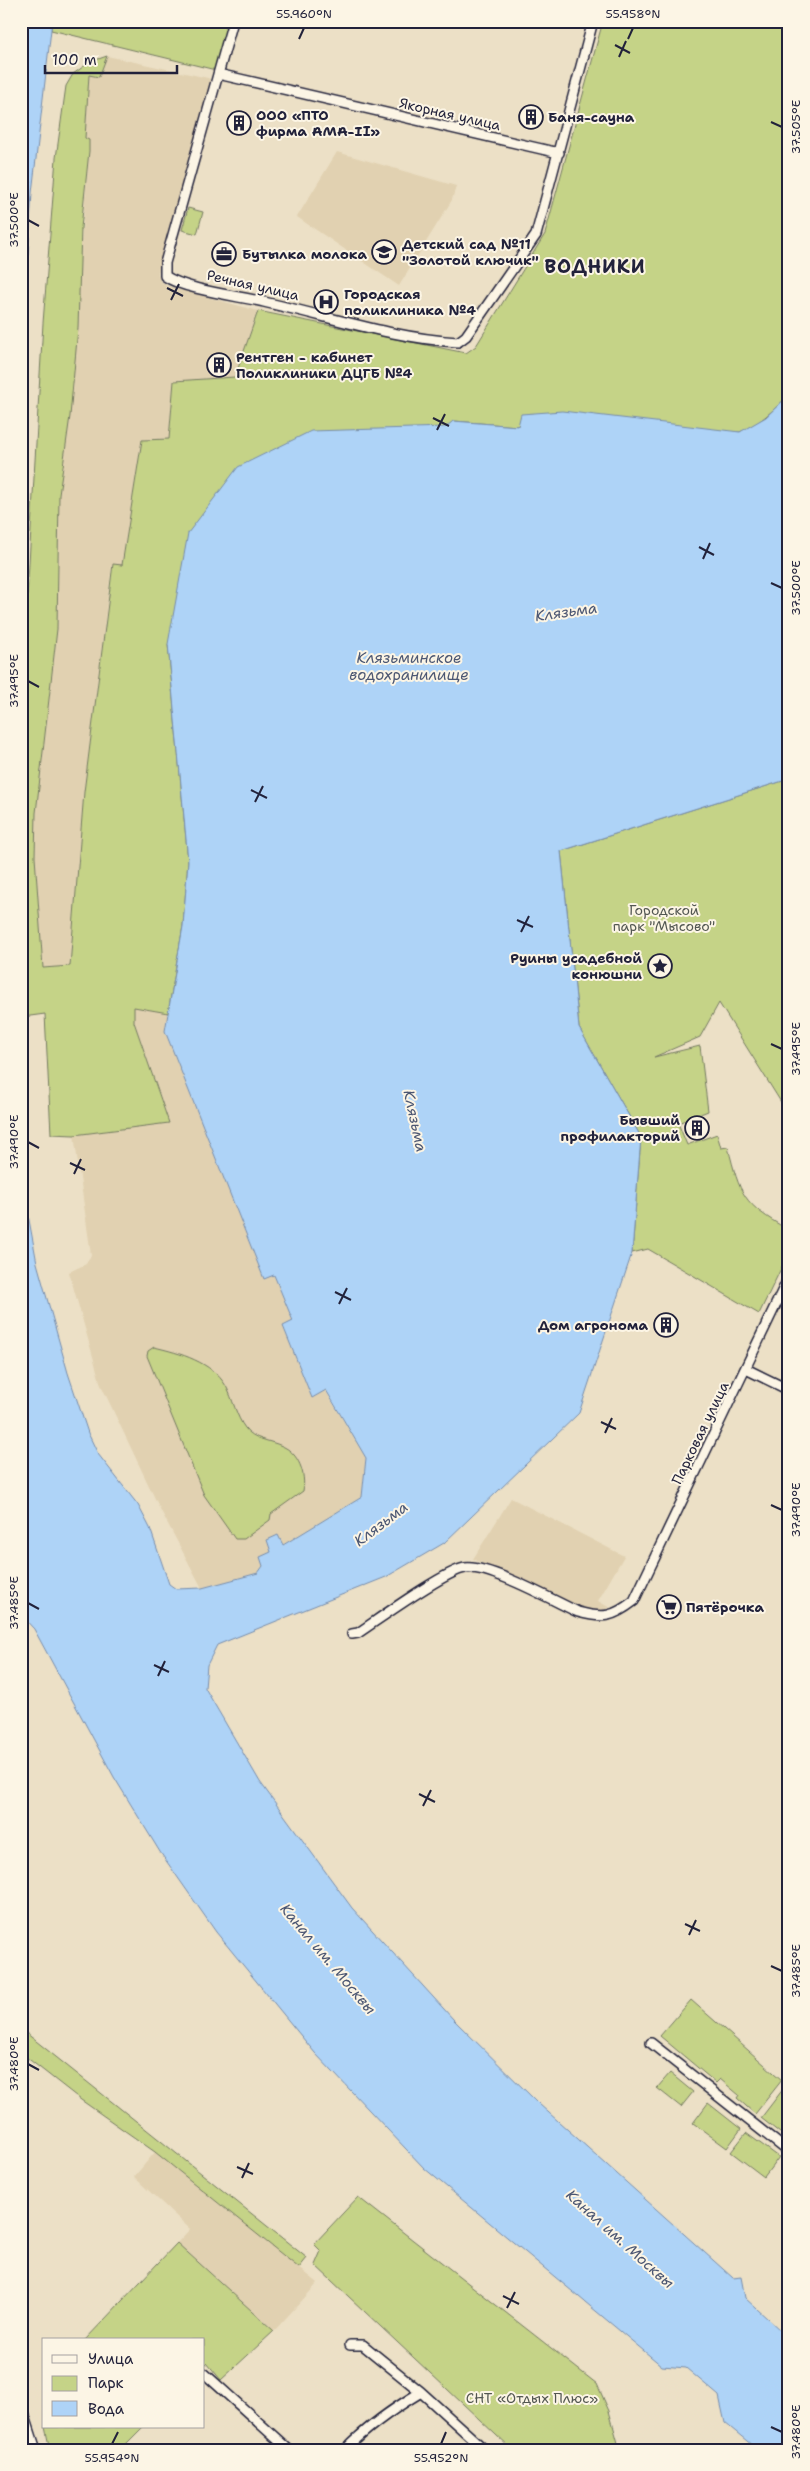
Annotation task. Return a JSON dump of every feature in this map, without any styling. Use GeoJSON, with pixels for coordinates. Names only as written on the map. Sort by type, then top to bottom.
{"type":"FeatureCollection","features":[{"type":"Feature","properties":{"kind":"street"},"geometry":{"type":"LineString","coordinates":[[218,74],[233,21]]}},
{"type":"Feature","properties":{"kind":"street","name":"Речная улица"},"geometry":{"type":"LineString","coordinates":[[218,74],[164,270],[170,279],[229,296],[264,301],[392,333],[458,342],[466,336],[536,235],[593,21]]}},
{"type":"Feature","properties":{"kind":"street","name":"Якорная улица"},"geometry":{"type":"LineString","coordinates":[[218,74],[559,153]]}},
{"type":"Feature","properties":{"kind":"street","name":"Парковая улица"},"geometry":{"type":"LineString","coordinates":[[352,1634],[358,1633],[447,1576],[465,1568],[483,1569],[578,1612],[594,1616],[610,1616],[634,1601],[789,1277]]}},
{"type":"Feature","properties":{"kind":"street"},"geometry":{"type":"LineString","coordinates":[[746,1369],[789,1390]]}},
{"type":"Feature","properties":{"kind":"street"},"geometry":{"type":"LineString","coordinates":[[651,2043],[789,2152]]}},
{"type":"Feature","properties":{"kind":"street"},"geometry":{"type":"LineString","coordinates":[[350,2345],[363,2345],[421,2392],[485,2450]]}},
{"type":"Feature","properties":{"kind":"street"},"geometry":{"type":"LineString","coordinates":[[205,2374],[289,2450]]}},
{"type":"Feature","properties":{"kind":"street"},"geometry":{"type":"LineString","coordinates":[[345,2450],[361,2433],[421,2392]]}},
{"type":"Feature","properties":{"kind":"street"},"geometry":{"type":"LineString","coordinates":[[21,2404],[36,2450]]}},
{"type":"Feature","properties":{"kind":"shaded area"},"geometry":{"type":"Polygon","coordinates":[[[107,56],[211,80],[158,273],[160,281],[167,286],[258,311],[235,377],[174,381],[169,439],[142,440],[122,565],[112,565],[84,792],[70,966],[43,968],[35,857],[36,813],[57,629],[59,495],[89,151],[84,139],[89,75],[99,77],[107,56]]]}},
{"type":"Feature","properties":{"kind":"shaded area","name":"Детский сад №11 \"Золотой ключик\""},"geometry":{"type":"Polygon","coordinates":[[[337,152],[456,186],[452,200],[399,286],[297,217],[337,152]]]}},
{"type":"Feature","properties":{"kind":"shaded area"},"geometry":{"type":"Polygon","coordinates":[[[134,1007],[168,1013],[165,1031],[264,1278],[274,1275],[293,1322],[283,1326],[312,1397],[325,1390],[366,1458],[362,1497],[283,1545],[267,1540],[271,1552],[258,1573],[202,1588],[160,1509],[101,1385],[69,1272],[86,1264],[91,1255],[74,1135],[169,1123],[134,1022],[134,1007]]]}},
{"type":"Feature","properties":{"kind":"shaded area"},"geometry":{"type":"Polygon","coordinates":[[[511,1498],[624,1556],[598,1601],[610,1608],[596,1611],[581,1609],[473,1559],[511,1498]]]}},
{"type":"Feature","properties":{"kind":"shaded area"},"geometry":{"type":"Polygon","coordinates":[[[155,2152],[318,2283],[274,2331],[177,2243],[190,2229],[134,2177],[155,2152]]]}},
{"type":"Feature","properties":{"kind":"green space"},"geometry":{"type":"Polygon","coordinates":[[[52,21],[238,21],[224,72],[51,30],[52,21]]]}},
{"type":"Feature","properties":{"kind":"green space"},"geometry":{"type":"Polygon","coordinates":[[[603,21],[787,21],[789,395],[760,421],[740,432],[518,426],[454,421],[168,644],[188,861],[183,926],[168,1013],[134,1007],[134,1022],[169,1123],[74,1135],[51,1134],[45,1014],[23,1017],[21,995],[21,701],[43,323],[56,158],[66,86],[73,74],[90,62],[107,56],[99,77],[89,75],[85,138],[89,140],[89,151],[81,228],[78,328],[70,416],[59,495],[57,629],[36,813],[35,857],[43,968],[70,966],[84,792],[113,564],[122,565],[142,440],[169,439],[174,381],[235,377],[258,311],[466,353],[476,346],[545,234],[603,21]]]}},
{"type":"Feature","properties":{"kind":"green space"},"geometry":{"type":"Polygon","coordinates":[[[188,208],[203,212],[197,234],[182,230],[188,208]]]}},
{"type":"Feature","properties":{"kind":"green space","name":"Городской парк \"Мысово\""},"geometry":{"type":"Polygon","coordinates":[[[789,779],[789,1115],[719,1003],[700,1037],[654,1057],[700,1046],[708,1111],[678,1123],[687,1145],[717,1134],[721,1148],[728,1147],[736,1177],[746,1197],[752,1205],[787,1229],[783,1236],[789,1252],[759,1314],[648,1249],[632,1253],[641,1137],[579,1028],[561,851],[789,779]]]}},
{"type":"Feature","properties":{"kind":"green space"},"geometry":{"type":"Polygon","coordinates":[[[154,1347],[185,1356],[212,1371],[226,1386],[245,1428],[257,1437],[288,1449],[300,1465],[304,1484],[303,1491],[271,1514],[270,1520],[244,1539],[235,1539],[204,1495],[147,1356],[148,1351],[154,1347]]]}},
{"type":"Feature","properties":{"kind":"green space"},"geometry":{"type":"Polygon","coordinates":[[[691,2000],[782,2080],[755,2114],[737,2098],[739,2095],[720,2079],[716,2083],[660,2036],[691,2000]]]}},
{"type":"Feature","properties":{"kind":"green space"},"geometry":{"type":"Polygon","coordinates":[[[21,2029],[307,2258],[299,2268],[155,2152],[81,2100],[21,2053],[21,2029]]]}},
{"type":"Feature","properties":{"kind":"green space"},"geometry":{"type":"Polygon","coordinates":[[[670,2073],[693,2092],[681,2107],[657,2088],[670,2073]]]}},
{"type":"Feature","properties":{"kind":"green space"},"geometry":{"type":"Polygon","coordinates":[[[787,2084],[789,2086],[789,2140],[761,2118],[787,2084]]]}},
{"type":"Feature","properties":{"kind":"green space"},"geometry":{"type":"Polygon","coordinates":[[[708,2103],[741,2129],[727,2148],[693,2123],[708,2103]]]}},
{"type":"Feature","properties":{"kind":"green space"},"geometry":{"type":"Polygon","coordinates":[[[746,2133],[779,2157],[764,2177],[731,2152],[746,2133]]]}},
{"type":"Feature","properties":{"kind":"green space","name":"СНТ «Отдых Плюс»"},"geometry":{"type":"Polygon","coordinates":[[[358,2197],[597,2384],[609,2411],[620,2450],[512,2450],[315,2265],[321,2251],[314,2244],[358,2197]]]}},
{"type":"Feature","properties":{"kind":"green space"},"geometry":{"type":"Polygon","coordinates":[[[177,2243],[274,2331],[221,2380],[207,2363],[205,2365],[205,2338],[87,2338],[177,2243]]]}},
{"type":"Feature","properties":{"kind":"green space"},"geometry":{"type":"Polygon","coordinates":[[[45,2428],[142,2428],[120,2450],[50,2450],[45,2428]]]}},
{"type":"Feature","properties":{"kind":"water"},"geometry":{"type":"Polygon","coordinates":[[[21,21],[52,21],[32,193],[21,364],[21,21]]]}},
{"type":"Feature","properties":{"kind":"water","name":"Клязьминское водохранилище"},"geometry":{"type":"Polygon","coordinates":[[[789,395],[789,779],[561,851],[579,1028],[641,1137],[632,1253],[579,1413],[444,1543],[386,1577],[217,1645],[207,1665],[205,1688],[260,1782],[352,1908],[453,2019],[539,2104],[733,2278],[741,2277],[745,2298],[780,2330],[789,2330],[789,2450],[758,2450],[725,2423],[719,2396],[686,2368],[662,2366],[424,2168],[315,2053],[216,1932],[160,1852],[114,1777],[34,1629],[21,1615],[21,1177],[37,1263],[68,1373],[88,1433],[98,1454],[138,1505],[150,1528],[169,1584],[176,1589],[202,1588],[258,1573],[263,1566],[260,1557],[271,1552],[267,1540],[278,1535],[283,1545],[362,1497],[366,1458],[326,1390],[312,1398],[283,1326],[293,1321],[274,1275],[264,1279],[165,1031],[183,926],[188,861],[168,644],[188,533],[238,467],[311,431],[446,427],[453,421],[518,426],[521,414],[562,411],[740,432],[766,417],[789,395]]]}},
{"type":"Feature","properties":{"kind":"place","name":"Баня-сауна"},"geometry":{"type":"Point","coordinates":[531,117]}},
{"type":"Feature","properties":{"kind":"place","name":"ООО «ПТО фирма АМА-II»"},"geometry":{"type":"Point","coordinates":[239,123]}},
{"type":"Feature","properties":{"kind":"place","name":"Детский сад №11 \"Золотой ключик\""},"geometry":{"type":"Point","coordinates":[384,252]}},
{"type":"Feature","properties":{"kind":"place","name":"Бутылка молока"},"geometry":{"type":"Point","coordinates":[224,254]}},
{"type":"Feature","properties":{"kind":"place","name":"Городская поликлиника №4"},"geometry":{"type":"Point","coordinates":[326,302]}},
{"type":"Feature","properties":{"kind":"place","name":"Рентген - кабинет Поликлиники ДЦГБ №4"},"geometry":{"type":"Point","coordinates":[219,365]}},
{"type":"Feature","properties":{"kind":"place","name":"Руины усадебной конюшни"},"geometry":{"type":"Point","coordinates":[660,966]}},
{"type":"Feature","properties":{"kind":"place","name":"Бывший профилакторий"},"geometry":{"type":"Point","coordinates":[697,1128]}},
{"type":"Feature","properties":{"kind":"place","name":"Дом агронома"},"geometry":{"type":"Point","coordinates":[666,1325]}},
{"type":"Feature","properties":{"kind":"place","name":"Пятёрочка"},"geometry":{"type":"Point","coordinates":[669,1607]}},
{"type":"Feature","properties":{"kind":"district","name":"ВОДНИКИ"},"geometry":{"type":"Point","coordinates":[595,266]}},
{"type":"Feature","properties":{"kind":"water label","name":"Клязьма"},"geometry":{"type":"Point","coordinates":[566,612]}},
{"type":"Feature","properties":{"kind":"water label","name":"Клязьма"},"geometry":{"type":"Point","coordinates":[415,1121]}},
{"type":"Feature","properties":{"kind":"water label","name":"Клязьма"},"geometry":{"type":"Point","coordinates":[381,1524]}},
{"type":"Feature","properties":{"kind":"water label","name":"Канал им. Москвы"},"geometry":{"type":"Point","coordinates":[328,1959]}},
{"type":"Feature","properties":{"kind":"water label","name":"Канал им. Москвы"},"geometry":{"type":"Point","coordinates":[620,2239]}}]}
